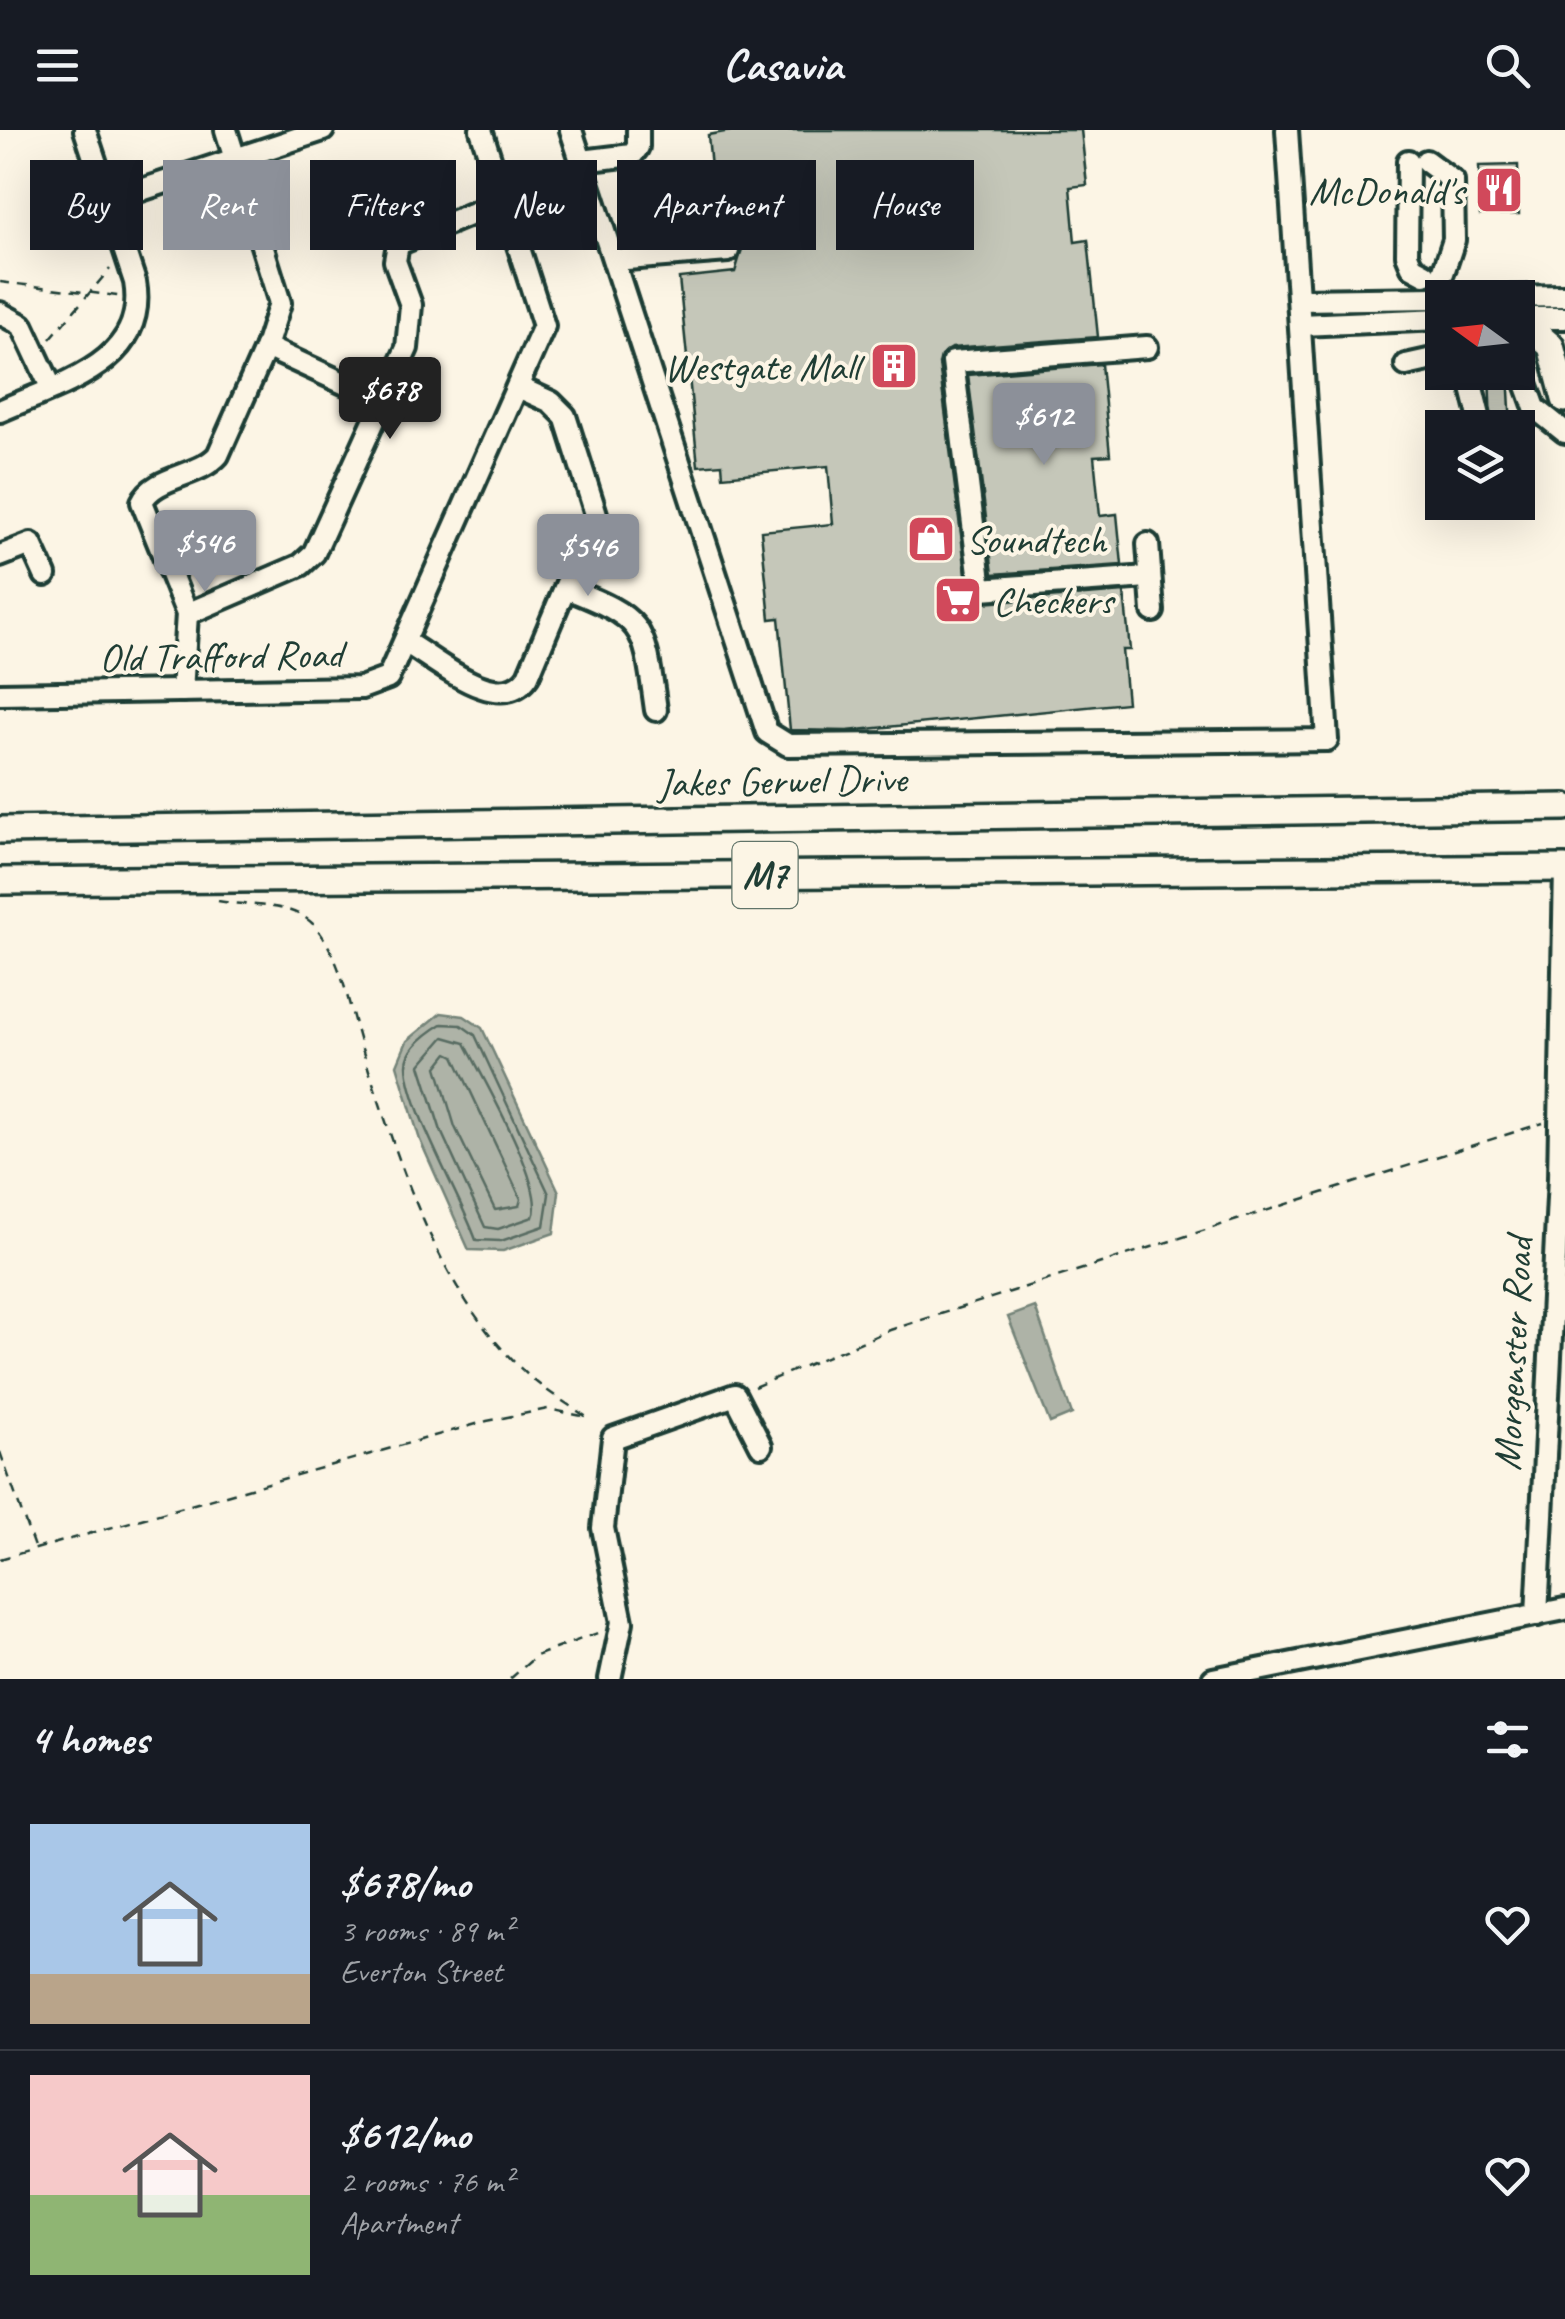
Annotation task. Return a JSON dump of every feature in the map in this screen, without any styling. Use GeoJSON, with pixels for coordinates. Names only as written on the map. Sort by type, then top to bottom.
{"type":"FeatureCollection","features":[{"type":"Feature","properties":{"kind":"main road"},"geometry":{"type":"LineString","coordinates":[[1535,332],[1551,346],[1565,399]]}},
{"type":"Feature","properties":{"kind":"main road","name":"Jakes Gerwel Drive"},"geometry":{"type":"LineString","coordinates":[[0,830],[1565,807]]}},
{"type":"Feature","properties":{"kind":"main road","name":"Morgenster Road"},"geometry":{"type":"LineString","coordinates":[[1565,857],[1565,868]]}},
{"type":"Feature","properties":{"kind":"main road","name":"M7"},"geometry":{"type":"LineString","coordinates":[[0,881],[1565,868]]}},
{"type":"Feature","properties":{"kind":"street"},"geometry":{"type":"LineString","coordinates":[[85,130],[95,160]]}},
{"type":"Feature","properties":{"kind":"street"},"geometry":{"type":"LineString","coordinates":[[182,691],[187,614],[142,502],[150,491],[214,460],[279,311],[279,292],[226,130]]}},
{"type":"Feature","properties":{"kind":"street"},"geometry":{"type":"LineString","coordinates":[[143,190],[323,130]]}},
{"type":"Feature","properties":{"kind":"street","name":"Old Trafford Road"},"geometry":{"type":"LineString","coordinates":[[481,130],[490,160]]}},
{"type":"Feature","properties":{"kind":"street"},"geometry":{"type":"LineString","coordinates":[[571,130],[582,160]]}},
{"type":"Feature","properties":{"kind":"street"},"geometry":{"type":"LineString","coordinates":[[592,160],[632,156],[638,147],[638,130]]}},
{"type":"Feature","properties":{"kind":"street"},"geometry":{"type":"LineString","coordinates":[[597,207],[767,732],[788,745],[1327,740],[1287,130]]}},
{"type":"Feature","properties":{"kind":"street"},"geometry":{"type":"LineString","coordinates":[[1417,162],[1453,181],[1454,240],[1434,273],[1412,267],[1407,256],[1417,162]]}},
{"type":"Feature","properties":{"kind":"street"},"geometry":{"type":"LineString","coordinates":[[187,614],[308,559],[412,329],[411,306],[395,262],[398,244],[476,212]]}},
{"type":"Feature","properties":{"kind":"street"},"geometry":{"type":"LineString","coordinates":[[0,411],[104,364],[120,344],[137,298],[125,250]]}},
{"type":"Feature","properties":{"kind":"street","name":"Old Trafford Road"},"geometry":{"type":"LineString","coordinates":[[0,694],[376,686],[388,678],[544,322],[520,250]]}},
{"type":"Feature","properties":{"kind":"street"},"geometry":{"type":"LineString","coordinates":[[614,260],[728,251]]}},
{"type":"Feature","properties":{"kind":"street"},"geometry":{"type":"LineString","coordinates":[[1299,300],[1425,296]]}},
{"type":"Feature","properties":{"kind":"street"},"geometry":{"type":"LineString","coordinates":[[1535,296],[1565,296]]}},
{"type":"Feature","properties":{"kind":"street"},"geometry":{"type":"LineString","coordinates":[[0,313],[16,319],[36,351],[51,388]]}},
{"type":"Feature","properties":{"kind":"street"},"geometry":{"type":"LineString","coordinates":[[1535,318],[1565,318]]}},
{"type":"Feature","properties":{"kind":"street"},"geometry":{"type":"LineString","coordinates":[[1300,324],[1425,320]]}},
{"type":"Feature","properties":{"kind":"street"},"geometry":{"type":"LineString","coordinates":[[266,347],[380,400]]}},
{"type":"Feature","properties":{"kind":"street"},"geometry":{"type":"LineString","coordinates":[[1147,347],[953,362],[980,588],[1148,577]]}},
{"type":"Feature","properties":{"kind":"street"},"geometry":{"type":"LineString","coordinates":[[1406,365],[1425,361]]}},
{"type":"Feature","properties":{"kind":"street"},"geometry":{"type":"LineString","coordinates":[[405,642],[488,690],[508,694],[528,676],[592,525],[594,501],[564,416],[551,402],[518,387]]}},
{"type":"Feature","properties":{"kind":"street"},"geometry":{"type":"LineString","coordinates":[[1528,390],[1535,408],[1565,432]]}},
{"type":"Feature","properties":{"kind":"street"},"geometry":{"type":"LineString","coordinates":[[0,556],[31,544],[45,575]]}},
{"type":"Feature","properties":{"kind":"street"},"geometry":{"type":"LineString","coordinates":[[1148,544],[1154,611]]}},
{"type":"Feature","properties":{"kind":"street"},"geometry":{"type":"LineString","coordinates":[[566,588],[619,610],[637,625],[649,656],[656,710]]}},
{"type":"Feature","properties":{"kind":"street","name":"Morgenster Road"},"geometry":{"type":"LineString","coordinates":[[1537,1615],[1560,1117],[1565,868]]}},
{"type":"Feature","properties":{"kind":"street"},"geometry":{"type":"LineString","coordinates":[[610,1679],[622,1622],[603,1528],[614,1438],[735,1396],[760,1446]]}},
{"type":"Feature","properties":{"kind":"street"},"geometry":{"type":"LineString","coordinates":[[1214,1679],[1565,1609]]}},
{"type":"Feature","properties":{"kind":"path"},"geometry":{"type":"LineString","coordinates":[[36,351],[115,263],[127,256]]}},
{"type":"Feature","properties":{"kind":"path"},"geometry":{"type":"LineString","coordinates":[[0,282],[137,298]]}},
{"type":"Feature","properties":{"kind":"path"},"geometry":{"type":"LineString","coordinates":[[189,881],[204,897],[288,910],[312,924],[332,957],[393,1144],[448,1266],[476,1316],[528,1376],[614,1438]]}},
{"type":"Feature","properties":{"kind":"path"},"geometry":{"type":"LineString","coordinates":[[735,1396],[890,1330],[1560,1117]]}},
{"type":"Feature","properties":{"kind":"path"},"geometry":{"type":"LineString","coordinates":[[0,1558],[502,1418],[548,1409],[591,1420]]}},
{"type":"Feature","properties":{"kind":"path"},"geometry":{"type":"LineString","coordinates":[[0,1452],[34,1549]]}},
{"type":"Feature","properties":{"kind":"path"},"geometry":{"type":"LineString","coordinates":[[510,1679],[536,1656],[622,1622]]}},
{"type":"Feature","properties":{"kind":"water"},"geometry":{"type":"Polygon","coordinates":[[[441,1013],[464,1016],[482,1028],[559,1192],[554,1233],[503,1251],[469,1250],[420,1140],[397,1065],[407,1041],[441,1013]]]}},
{"type":"Feature","properties":{"kind":"water"},"geometry":{"type":"Polygon","coordinates":[[[1035,1307],[1072,1414],[1050,1423],[1008,1317],[1035,1307]]]}},
{"type":"Feature","properties":{"kind":"building","name":"Westgate Mall"},"geometry":{"type":"Polygon","coordinates":[[[736,130],[1081,130],[1087,185],[1070,187],[1075,242],[1088,240],[1098,337],[952,348],[941,356],[939,364],[969,596],[982,603],[1124,592],[1130,650],[1122,650],[1127,703],[847,731],[790,730],[779,618],[770,619],[761,531],[833,524],[828,466],[723,476],[722,464],[698,466],[679,278],[735,272],[742,250],[816,250],[816,160],[710,160],[708,135],[736,130]]]}},
{"type":"Feature","properties":{"kind":"building","name":"McDonald's"},"geometry":{"type":"Polygon","coordinates":[[[1518,165],[1519,214],[1480,215],[1479,166],[1518,165]]]}},
{"type":"Feature","properties":{"kind":"building"},"geometry":{"type":"Polygon","coordinates":[[[1101,364],[1110,455],[1094,456],[1100,516],[1117,514],[1122,565],[993,574],[968,375],[1101,364]]]}},
{"type":"Feature","properties":{"kind":"building"},"geometry":{"type":"Polygon","coordinates":[[[1490,390],[1509,390],[1510,410],[1490,410],[1490,390]]]}},
{"type":"Feature","properties":{"kind":"place","name":"McDonald's"},"geometry":{"type":"Point","coordinates":[1499,190]}},
{"type":"Feature","properties":{"kind":"place","name":"Westgate Mall"},"geometry":{"type":"Point","coordinates":[894,366]}},
{"type":"Feature","properties":{"kind":"place","name":"Soundtech"},"geometry":{"type":"Point","coordinates":[931,539]}},
{"type":"Feature","properties":{"kind":"place","name":"Checkers"},"geometry":{"type":"Point","coordinates":[958,600]}}]}
